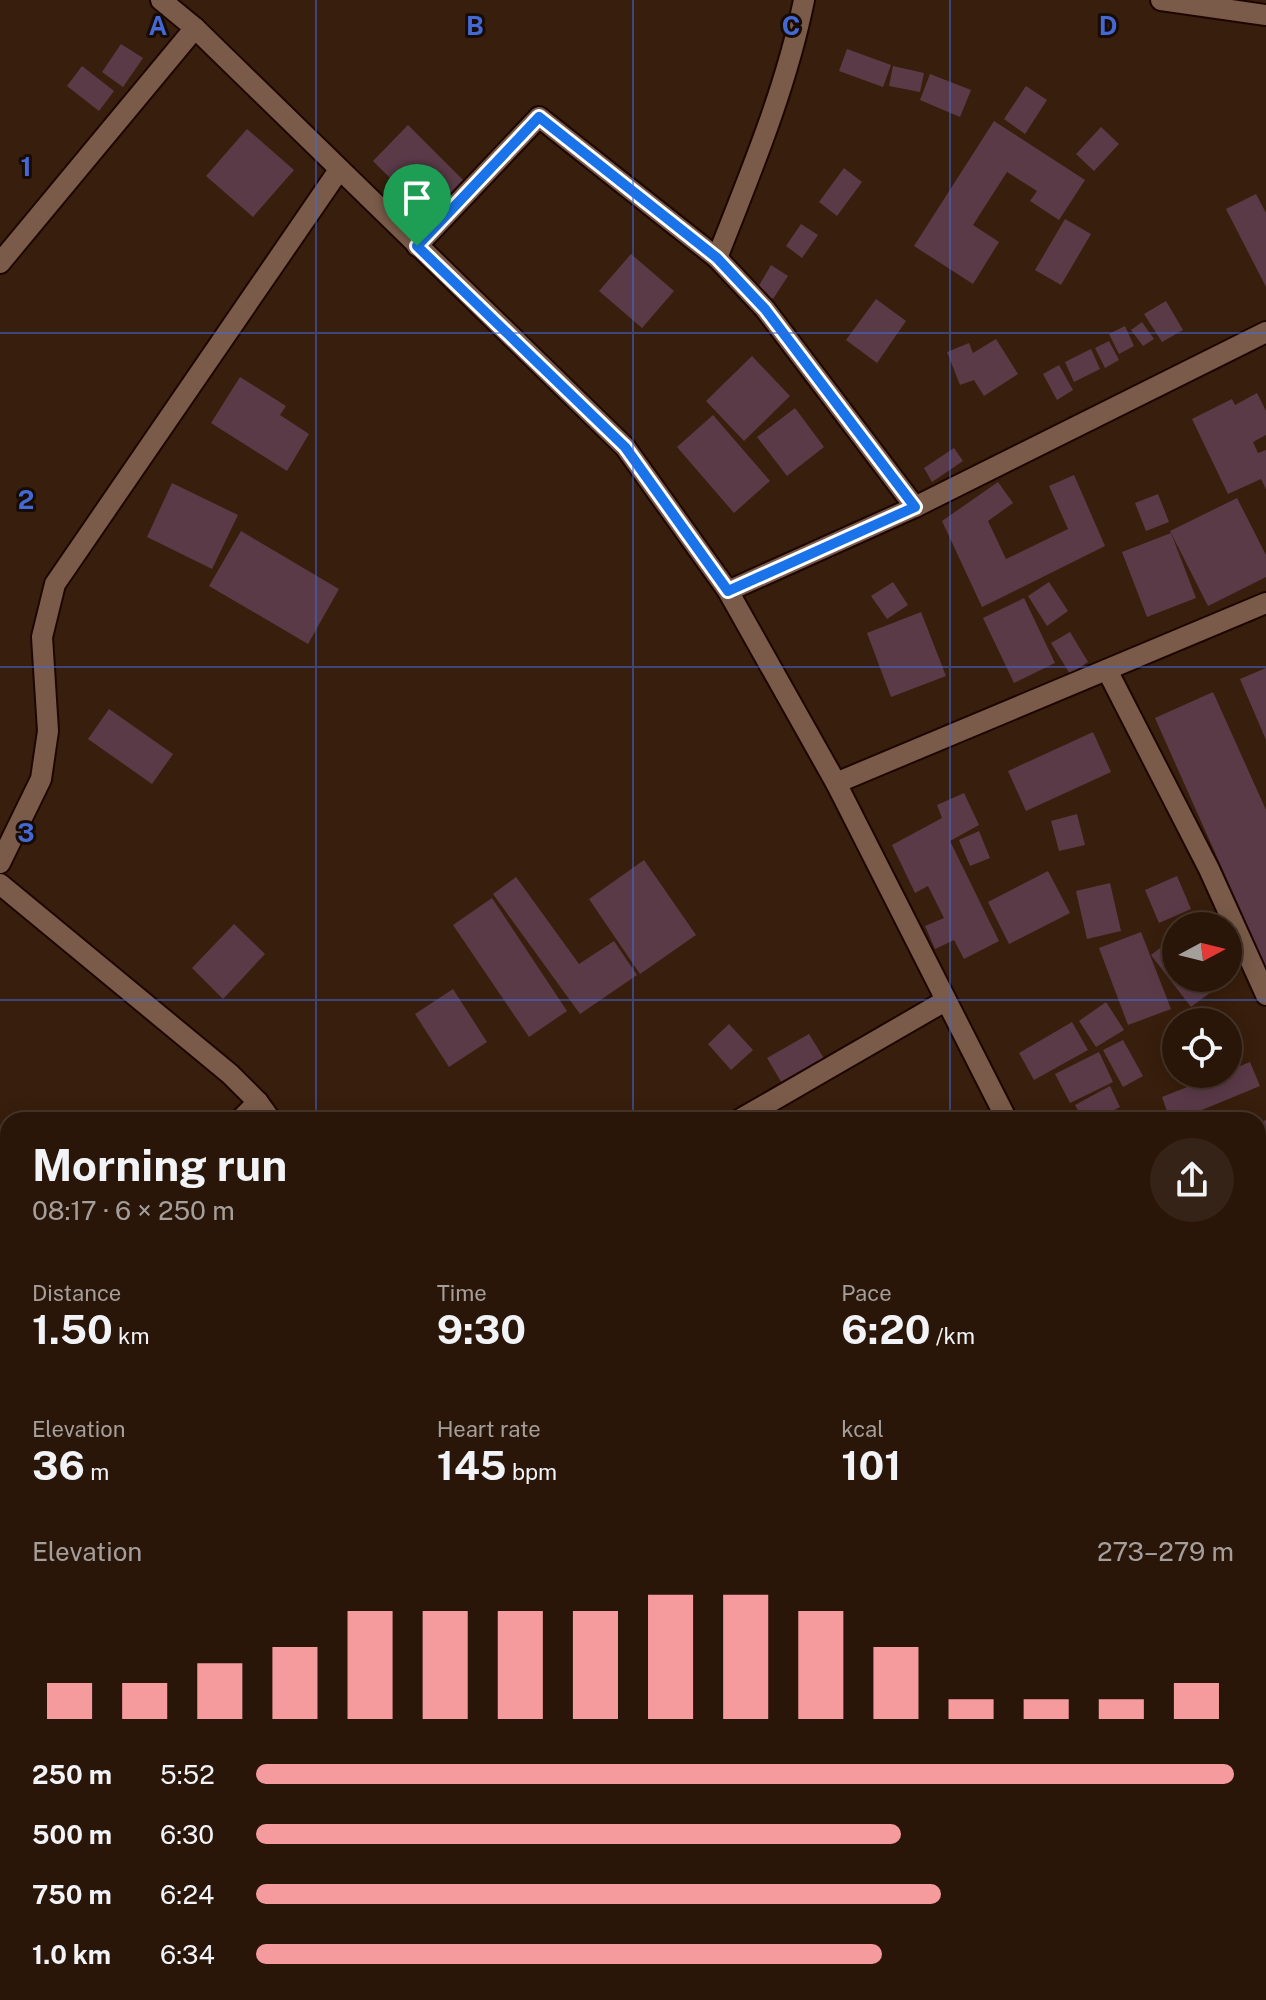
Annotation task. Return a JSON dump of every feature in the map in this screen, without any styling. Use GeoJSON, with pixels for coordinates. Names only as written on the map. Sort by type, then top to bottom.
{"type":"FeatureCollection","features":[{"type":"Feature","properties":{"kind":"street"},"geometry":{"type":"LineString","coordinates":[[717,258],[763,139],[798,29],[804,0]]}},
{"type":"Feature","properties":{"kind":"street"},"geometry":{"type":"LineString","coordinates":[[1161,0],[1266,15]]}},
{"type":"Feature","properties":{"kind":"street"},"geometry":{"type":"LineString","coordinates":[[173,3],[339,170],[625,447],[728,591],[836,783],[1003,1112]]}},
{"type":"Feature","properties":{"kind":"street"},"geometry":{"type":"LineString","coordinates":[[0,263],[195,28]]}},
{"type":"Feature","properties":{"kind":"street"},"geometry":{"type":"LineString","coordinates":[[417,246],[539,117],[717,258],[765,309],[915,507]]}},
{"type":"Feature","properties":{"kind":"street"},"geometry":{"type":"LineString","coordinates":[[0,863],[41,779],[48,731],[42,637],[55,584],[339,170]]}},
{"type":"Feature","properties":{"kind":"street"},"geometry":{"type":"LineString","coordinates":[[728,591],[915,507],[1266,332]]}},
{"type":"Feature","properties":{"kind":"street"},"geometry":{"type":"LineString","coordinates":[[836,783],[1266,603]]}},
{"type":"Feature","properties":{"kind":"street"},"geometry":{"type":"LineString","coordinates":[[1107,670],[1209,869],[1266,995]]}},
{"type":"Feature","properties":{"kind":"street"},"geometry":{"type":"LineString","coordinates":[[0,884],[230,1074],[265,1112]]}},
{"type":"Feature","properties":{"kind":"street"},"geometry":{"type":"LineString","coordinates":[[753,1112],[945,1001]]}},
{"type":"Feature","properties":{"kind":"street"},"geometry":{"type":"LineString","coordinates":[[248,1112],[258,1102]]}},
{"type":"Feature","properties":{"kind":"building"},"geometry":{"type":"Polygon","coordinates":[[[121,44],[143,58],[123,87],[102,72],[121,44]]]}},
{"type":"Feature","properties":{"kind":"building"},"geometry":{"type":"Polygon","coordinates":[[[847,49],[891,65],[883,87],[839,71],[847,49]]]}},
{"type":"Feature","properties":{"kind":"building"},"geometry":{"type":"Polygon","coordinates":[[[82,66],[114,91],[99,111],[67,86],[82,66]]]}},
{"type":"Feature","properties":{"kind":"building"},"geometry":{"type":"Polygon","coordinates":[[[893,66],[924,73],[920,92],[889,86],[893,66]]]}},
{"type":"Feature","properties":{"kind":"building"},"geometry":{"type":"Polygon","coordinates":[[[930,74],[971,90],[960,117],[920,100],[930,74]]]}},
{"type":"Feature","properties":{"kind":"building"},"geometry":{"type":"Polygon","coordinates":[[[1026,86],[1047,100],[1025,134],[1004,119],[1026,86]]]}},
{"type":"Feature","properties":{"kind":"building"},"geometry":{"type":"Polygon","coordinates":[[[994,121],[1085,180],[1059,220],[1030,201],[1037,191],[1007,172],[973,225],[999,242],[973,284],[914,246],[994,121]]]}},
{"type":"Feature","properties":{"kind":"building"},"geometry":{"type":"Polygon","coordinates":[[[408,125],[463,180],[428,216],[373,161],[408,125]]]}},
{"type":"Feature","properties":{"kind":"building"},"geometry":{"type":"Polygon","coordinates":[[[1101,127],[1119,144],[1094,171],[1076,154],[1101,127]]]}},
{"type":"Feature","properties":{"kind":"building"},"geometry":{"type":"Polygon","coordinates":[[[247,129],[294,170],[253,217],[206,176],[247,129]]]}},
{"type":"Feature","properties":{"kind":"building"},"geometry":{"type":"Polygon","coordinates":[[[844,168],[862,182],[837,216],[819,202],[844,168]]]}},
{"type":"Feature","properties":{"kind":"building"},"geometry":{"type":"Polygon","coordinates":[[[1256,194],[1266,213],[1266,287],[1226,209],[1256,194]]]}},
{"type":"Feature","properties":{"kind":"building"},"geometry":{"type":"Polygon","coordinates":[[[1065,219],[1091,234],[1061,285],[1035,270],[1065,219]]]}},
{"type":"Feature","properties":{"kind":"building"},"geometry":{"type":"Polygon","coordinates":[[[801,224],[818,235],[802,258],[786,246],[801,224]]]}},
{"type":"Feature","properties":{"kind":"building"},"geometry":{"type":"Polygon","coordinates":[[[631,254],[674,291],[642,328],[599,291],[631,254]]]}},
{"type":"Feature","properties":{"kind":"building"},"geometry":{"type":"Polygon","coordinates":[[[771,265],[788,276],[773,299],[757,289],[771,265]]]}},
{"type":"Feature","properties":{"kind":"building"},"geometry":{"type":"Polygon","coordinates":[[[876,299],[906,321],[877,363],[846,340],[876,299]]]}},
{"type":"Feature","properties":{"kind":"building"},"geometry":{"type":"Polygon","coordinates":[[[1166,301],[1183,330],[1162,342],[1144,314],[1166,301]]]}},
{"type":"Feature","properties":{"kind":"building"},"geometry":{"type":"Polygon","coordinates":[[[1142,322],[1154,339],[1143,346],[1131,330],[1142,322]]]}},
{"type":"Feature","properties":{"kind":"building"},"geometry":{"type":"Polygon","coordinates":[[[1125,326],[1134,346],[1119,354],[1109,334],[1125,326]]]}},
{"type":"Feature","properties":{"kind":"building"},"geometry":{"type":"Polygon","coordinates":[[[996,339],[1018,374],[984,396],[974,380],[960,385],[947,352],[969,343],[973,353],[996,339]]]}},
{"type":"Feature","properties":{"kind":"building"},"geometry":{"type":"Polygon","coordinates":[[[1109,341],[1119,360],[1105,368],[1095,348],[1109,341]]]}},
{"type":"Feature","properties":{"kind":"building"},"geometry":{"type":"Polygon","coordinates":[[[1091,349],[1100,369],[1074,382],[1065,362],[1091,349]]]}},
{"type":"Feature","properties":{"kind":"building"},"geometry":{"type":"Polygon","coordinates":[[[752,356],[790,396],[744,441],[706,401],[752,356]]]}},
{"type":"Feature","properties":{"kind":"building"},"geometry":{"type":"Polygon","coordinates":[[[1059,365],[1073,390],[1057,400],[1043,374],[1059,365]]]}},
{"type":"Feature","properties":{"kind":"building"},"geometry":{"type":"Polygon","coordinates":[[[240,377],[286,406],[280,415],[309,434],[287,471],[211,423],[240,377]]]}},
{"type":"Feature","properties":{"kind":"building"},"geometry":{"type":"Polygon","coordinates":[[[1257,393],[1266,411],[1266,435],[1253,442],[1258,453],[1266,450],[1266,489],[1261,479],[1228,494],[1192,419],[1232,399],[1235,405],[1257,393]]]}},
{"type":"Feature","properties":{"kind":"building"},"geometry":{"type":"Polygon","coordinates":[[[795,408],[824,447],[787,476],[757,437],[795,408]]]}},
{"type":"Feature","properties":{"kind":"building"},"geometry":{"type":"Polygon","coordinates":[[[713,415],[770,481],[734,513],[677,447],[713,415]]]}},
{"type":"Feature","properties":{"kind":"building"},"geometry":{"type":"Polygon","coordinates":[[[954,448],[963,461],[932,482],[924,468],[954,448]]]}},
{"type":"Feature","properties":{"kind":"building"},"geometry":{"type":"Polygon","coordinates":[[[1074,475],[1105,546],[982,607],[942,521],[998,482],[1013,503],[988,521],[1006,559],[1068,529],[1049,486],[1074,475]]]}},
{"type":"Feature","properties":{"kind":"building"},"geometry":{"type":"Polygon","coordinates":[[[172,483],[238,515],[212,569],[147,537],[172,483]]]}},
{"type":"Feature","properties":{"kind":"building"},"geometry":{"type":"Polygon","coordinates":[[[1158,494],[1169,522],[1146,531],[1135,503],[1158,494]]]}},
{"type":"Feature","properties":{"kind":"building"},"geometry":{"type":"Polygon","coordinates":[[[1237,498],[1266,555],[1266,577],[1208,606],[1170,531],[1237,498]]]}},
{"type":"Feature","properties":{"kind":"building"},"geometry":{"type":"Polygon","coordinates":[[[241,531],[339,589],[308,644],[209,586],[241,531]]]}},
{"type":"Feature","properties":{"kind":"building"},"geometry":{"type":"Polygon","coordinates":[[[1171,533],[1196,598],[1147,617],[1122,552],[1171,533]]]}},
{"type":"Feature","properties":{"kind":"building"},"geometry":{"type":"Polygon","coordinates":[[[893,582],[908,605],[887,619],[871,596],[893,582]]]}},
{"type":"Feature","properties":{"kind":"building"},"geometry":{"type":"Polygon","coordinates":[[[1049,582],[1068,611],[1047,626],[1028,596],[1049,582]]]}},
{"type":"Feature","properties":{"kind":"building"},"geometry":{"type":"Polygon","coordinates":[[[1024,598],[1055,663],[1014,683],[983,618],[1024,598]]]}},
{"type":"Feature","properties":{"kind":"building"},"geometry":{"type":"Polygon","coordinates":[[[921,612],[946,676],[891,697],[867,633],[921,612]]]}},
{"type":"Feature","properties":{"kind":"building"},"geometry":{"type":"Polygon","coordinates":[[[1070,632],[1088,662],[1070,674],[1051,643],[1070,632]]]}},
{"type":"Feature","properties":{"kind":"building"},"geometry":{"type":"Polygon","coordinates":[[[1266,668],[1266,740],[1240,679],[1266,668]]]}},
{"type":"Feature","properties":{"kind":"building"},"geometry":{"type":"Polygon","coordinates":[[[1213,692],[1266,810],[1266,967],[1242,912],[1155,718],[1213,692]]]}},
{"type":"Feature","properties":{"kind":"building"},"geometry":{"type":"Polygon","coordinates":[[[109,709],[173,754],[152,784],[88,739],[109,709]]]}},
{"type":"Feature","properties":{"kind":"building"},"geometry":{"type":"Polygon","coordinates":[[[1093,732],[1111,772],[1026,811],[1008,771],[1093,732]]]}},
{"type":"Feature","properties":{"kind":"building"},"geometry":{"type":"Polygon","coordinates":[[[964,793],[979,825],[950,841],[999,941],[964,959],[954,940],[935,949],[925,926],[944,918],[928,886],[915,893],[892,845],[942,818],[937,805],[964,793]]]}},
{"type":"Feature","properties":{"kind":"building"},"geometry":{"type":"Polygon","coordinates":[[[1077,814],[1085,845],[1059,851],[1051,821],[1077,814]]]}},
{"type":"Feature","properties":{"kind":"building"},"geometry":{"type":"Polygon","coordinates":[[[979,831],[990,858],[970,866],[959,840],[979,831]]]}},
{"type":"Feature","properties":{"kind":"building"},"geometry":{"type":"Polygon","coordinates":[[[644,860],[696,935],[640,974],[589,899],[644,860]]]}},
{"type":"Feature","properties":{"kind":"building"},"geometry":{"type":"Polygon","coordinates":[[[1048,871],[1070,913],[1009,944],[988,902],[1048,871]]]}},
{"type":"Feature","properties":{"kind":"building"},"geometry":{"type":"Polygon","coordinates":[[[1177,876],[1191,909],[1162,912],[1162,922],[1159,923],[1145,890],[1177,876]]]}},
{"type":"Feature","properties":{"kind":"building"},"geometry":{"type":"Polygon","coordinates":[[[516,877],[579,964],[614,941],[637,975],[580,1014],[493,894],[516,877]]]}},
{"type":"Feature","properties":{"kind":"building"},"geometry":{"type":"Polygon","coordinates":[[[1110,883],[1121,931],[1087,939],[1076,891],[1110,883]]]}},
{"type":"Feature","properties":{"kind":"building"},"geometry":{"type":"Polygon","coordinates":[[[492,898],[567,1011],[529,1037],[453,925],[492,898]]]}},
{"type":"Feature","properties":{"kind":"building"},"geometry":{"type":"Polygon","coordinates":[[[234,924],[265,954],[223,999],[192,968],[234,924]]]}},
{"type":"Feature","properties":{"kind":"building"},"geometry":{"type":"Polygon","coordinates":[[[1141,932],[1171,1008],[1162,1008],[1162,1012],[1128,1025],[1099,948],[1141,932]]]}},
{"type":"Feature","properties":{"kind":"building"},"geometry":{"type":"Polygon","coordinates":[[[1162,947],[1162,969],[1151,955],[1162,947]]]}},
{"type":"Feature","properties":{"kind":"building"},"geometry":{"type":"Polygon","coordinates":[[[453,989],[487,1042],[449,1067],[415,1014],[453,989]]]}},
{"type":"Feature","properties":{"kind":"building"},"geometry":{"type":"Polygon","coordinates":[[[1179,992],[1211,992],[1191,1007],[1179,992]]]}},
{"type":"Feature","properties":{"kind":"building"},"geometry":{"type":"Polygon","coordinates":[[[1106,1002],[1124,1030],[1096,1047],[1079,1021],[1106,1002]]]}},
{"type":"Feature","properties":{"kind":"building"},"geometry":{"type":"Polygon","coordinates":[[[1072,1022],[1088,1050],[1034,1080],[1019,1053],[1072,1022]]]}},
{"type":"Feature","properties":{"kind":"building"},"geometry":{"type":"Polygon","coordinates":[[[729,1024],[753,1050],[731,1070],[708,1044],[729,1024]]]}},
{"type":"Feature","properties":{"kind":"building"},"geometry":{"type":"Polygon","coordinates":[[[809,1034],[828,1065],[786,1090],[767,1058],[809,1034]]]}},
{"type":"Feature","properties":{"kind":"building"},"geometry":{"type":"Polygon","coordinates":[[[1123,1040],[1143,1076],[1123,1087],[1103,1050],[1123,1040]]]}},
{"type":"Feature","properties":{"kind":"building"},"geometry":{"type":"Polygon","coordinates":[[[1099,1052],[1113,1082],[1070,1103],[1055,1074],[1099,1052]]]}},
{"type":"Feature","properties":{"kind":"building"},"geometry":{"type":"Polygon","coordinates":[[[1250,1062],[1260,1086],[1197,1112],[1167,1112],[1162,1097],[1185,1088],[1242,1088],[1242,1065],[1250,1062]]]}},
{"type":"Feature","properties":{"kind":"building"},"geometry":{"type":"Polygon","coordinates":[[[1110,1086],[1120,1107],[1111,1112],[1079,1112],[1075,1105],[1110,1086]]]}},
{"type":"Feature","properties":{"kind":"route"},"geometry":{"type":"LineString","coordinates":[[539,117],[717,258],[765,309],[915,507],[728,591],[625,447],[417,246],[539,117]]}}]}
